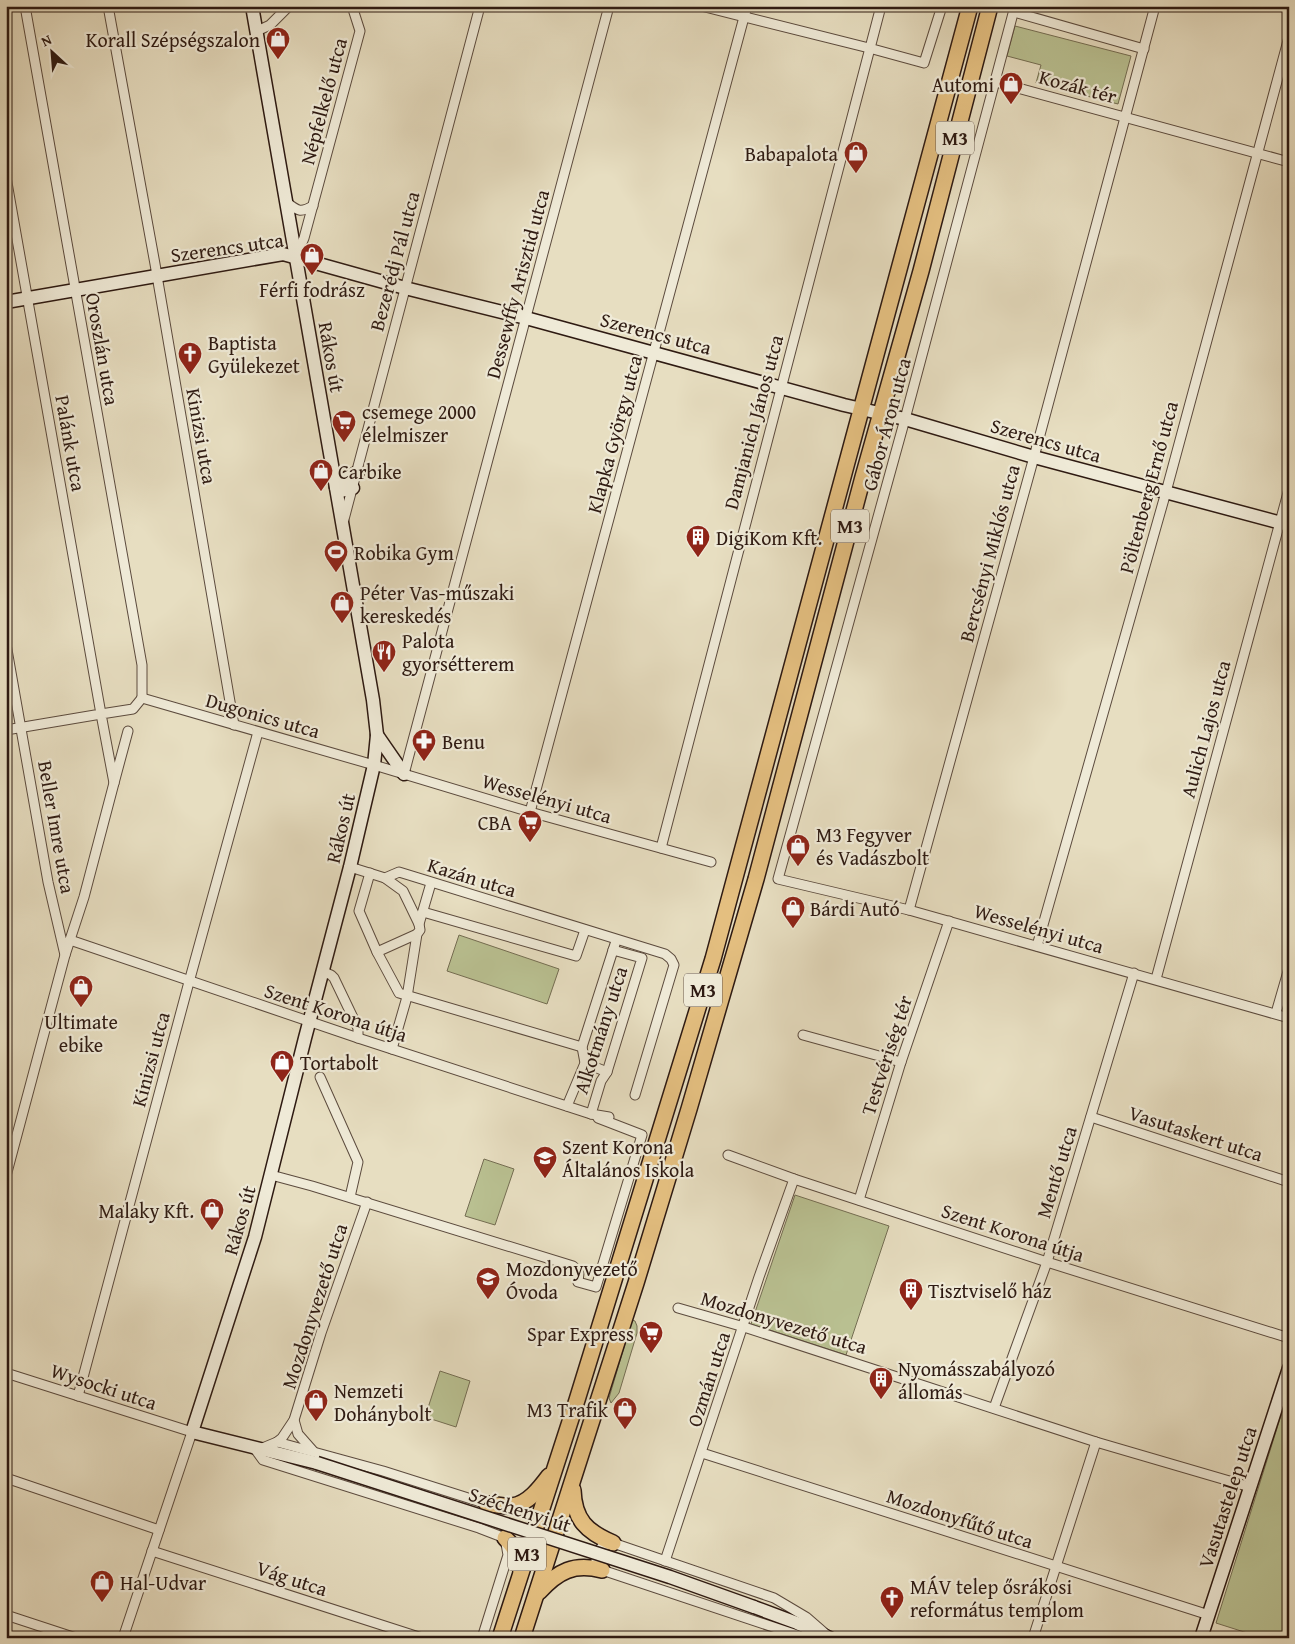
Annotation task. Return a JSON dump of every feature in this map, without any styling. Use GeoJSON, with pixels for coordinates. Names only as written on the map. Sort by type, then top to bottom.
{"type":"FeatureCollection","features":[{"type":"Feature","properties":{"kind":"main road","name":"M3"},"geometry":{"type":"LineString","coordinates":[[500,1638],[554,1471],[713,959],[860,408],[970,6]]}},
{"type":"Feature","properties":{"kind":"main road","name":"M3"},"geometry":{"type":"LineString","coordinates":[[522,1638],[636,1283],[756,879],[921,271],[990,6]]}},
{"type":"Feature","properties":{"kind":"main road"},"geometry":{"type":"LineString","coordinates":[[487,1504],[511,1506],[527,1500],[554,1471]]}},
{"type":"Feature","properties":{"kind":"main road"},"geometry":{"type":"LineString","coordinates":[[572,1484],[575,1510],[578,1517],[591,1532],[613,1543]]}},
{"type":"Feature","properties":{"kind":"main road"},"geometry":{"type":"LineString","coordinates":[[505,1538],[518,1555],[521,1574]]}},
{"type":"Feature","properties":{"kind":"main road"},"geometry":{"type":"LineString","coordinates":[[538,1593],[547,1582],[568,1570],[588,1566],[602,1570]]}},
{"type":"Feature","properties":{"kind":"street","name":"Oroszlán utca"},"geometry":{"type":"LineString","coordinates":[[25,6],[142,665],[142,698]]}},
{"type":"Feature","properties":{"kind":"street","name":"Kinizsi utca"},"geometry":{"type":"LineString","coordinates":[[108,6],[157,276],[234,725]]}},
{"type":"Feature","properties":{"kind":"street","name":"Rákos út"},"geometry":{"type":"LineString","coordinates":[[123,1638],[246,1266],[350,867],[374,765],[377,735],[373,700],[252,6]]}},
{"type":"Feature","properties":{"kind":"street"},"geometry":{"type":"LineString","coordinates":[[257,31],[270,25],[289,6]]}},
{"type":"Feature","properties":{"kind":"street","name":"Népfelkelő utca"},"geometry":{"type":"LineString","coordinates":[[296,257],[304,238],[360,31],[352,6]]}},
{"type":"Feature","properties":{"kind":"street","name":"Bezerédj Pál utca"},"geometry":{"type":"LineString","coordinates":[[342,525],[480,6]]}},
{"type":"Feature","properties":{"kind":"street","name":"Dessewffy Arisztid utca"},"geometry":{"type":"LineString","coordinates":[[404,774],[609,6]]}},
{"type":"Feature","properties":{"kind":"street"},"geometry":{"type":"LineString","coordinates":[[702,6],[924,63],[942,6]]}},
{"type":"Feature","properties":{"kind":"street","name":"Klapka György utca"},"geometry":{"type":"LineString","coordinates":[[530,812],[747,6]]}},
{"type":"Feature","properties":{"kind":"street","name":"Damjanich János utca"},"geometry":{"type":"LineString","coordinates":[[661,848],[881,6]]}},
{"type":"Feature","properties":{"kind":"street"},"geometry":{"type":"LineString","coordinates":[[1014,9],[1144,49],[1155,6]]}},
{"type":"Feature","properties":{"kind":"street","name":"Gábor Áron utca"},"geometry":{"type":"LineString","coordinates":[[778,879],[905,419],[1014,9]]}},
{"type":"Feature","properties":{"kind":"street","name":"Pöltenberg Ernő utca"},"geometry":{"type":"LineString","coordinates":[[1037,946],[1166,492],[1289,37]]}},
{"type":"Feature","properties":{"kind":"street","name":"Kozák tér"},"geometry":{"type":"LineString","coordinates":[[996,82],[1126,118],[1144,49]]}},
{"type":"Feature","properties":{"kind":"street"},"geometry":{"type":"LineString","coordinates":[[1126,118],[1289,162]]}},
{"type":"Feature","properties":{"kind":"street","name":"Bercsényi Miklós utca"},"geometry":{"type":"LineString","coordinates":[[909,910],[1126,118]]}},
{"type":"Feature","properties":{"kind":"street","name":"Palánk utca"},"geometry":{"type":"LineString","coordinates":[[6,178],[114,784]]}},
{"type":"Feature","properties":{"kind":"street"},"geometry":{"type":"LineString","coordinates":[[286,202],[300,211],[313,206]]}},
{"type":"Feature","properties":{"kind":"street","name":"Szerencs utca"},"geometry":{"type":"LineString","coordinates":[[6,302],[283,254],[780,387],[882,412],[1034,457],[1284,523]]}},
{"type":"Feature","properties":{"kind":"street"},"geometry":{"type":"LineString","coordinates":[[332,467],[342,474],[356,473]]}},
{"type":"Feature","properties":{"kind":"street"},"geometry":{"type":"LineString","coordinates":[[353,488],[341,491],[336,487],[339,482],[356,473]]}},
{"type":"Feature","properties":{"kind":"street","name":"Aulich Lajos utca"},"geometry":{"type":"LineString","coordinates":[[1156,979],[1284,523],[1289,489]]}},
{"type":"Feature","properties":{"kind":"street","name":"Beller Imre utca"},"geometry":{"type":"LineString","coordinates":[[6,644],[48,882],[65,955]]}},
{"type":"Feature","properties":{"kind":"street"},"geometry":{"type":"LineString","coordinates":[[6,730],[133,709],[142,698]]}},
{"type":"Feature","properties":{"kind":"street","name":"Dugonics utca"},"geometry":{"type":"LineString","coordinates":[[142,698],[374,765]]}},
{"type":"Feature","properties":{"kind":"street","name":"Beller Imre utca"},"geometry":{"type":"LineString","coordinates":[[65,955],[84,897],[128,731]]}},
{"type":"Feature","properties":{"kind":"street","name":"Kinizsi utca"},"geometry":{"type":"LineString","coordinates":[[78,1396],[258,732]]}},
{"type":"Feature","properties":{"kind":"street"},"geometry":{"type":"LineString","coordinates":[[377,735],[404,774]]}},
{"type":"Feature","properties":{"kind":"street","name":"Wesselényi utca"},"geometry":{"type":"LineString","coordinates":[[374,765],[530,812],[711,862]]}},
{"type":"Feature","properties":{"kind":"street","name":"Kazán utca"},"geometry":{"type":"LineString","coordinates":[[350,867],[385,878],[399,872],[616,939]]}},
{"type":"Feature","properties":{"kind":"street"},"geometry":{"type":"LineString","coordinates":[[370,873],[359,912],[377,952],[399,993],[407,997]]}},
{"type":"Feature","properties":{"kind":"street"},"geometry":{"type":"LineString","coordinates":[[377,952],[416,934],[420,930],[403,891],[385,878]]}},
{"type":"Feature","properties":{"kind":"street","name":"Wesselényi utca"},"geometry":{"type":"LineString","coordinates":[[778,879],[909,910],[1289,1018]]}},
{"type":"Feature","properties":{"kind":"street"},"geometry":{"type":"LineString","coordinates":[[419,924],[431,883]]}},
{"type":"Feature","properties":{"kind":"street"},"geometry":{"type":"LineString","coordinates":[[423,912],[576,956],[585,930]]}},
{"type":"Feature","properties":{"kind":"street","name":"Testvériség tér"},"geometry":{"type":"LineString","coordinates":[[859,1200],[901,1062],[949,921]]}},
{"type":"Feature","properties":{"kind":"street"},"geometry":{"type":"LineString","coordinates":[[392,1049],[407,997],[416,934]]}},
{"type":"Feature","properties":{"kind":"street","name":"Alkotmány utca"},"geometry":{"type":"LineString","coordinates":[[582,1047],[616,939],[665,954],[671,959],[674,965],[635,1096]]}},
{"type":"Feature","properties":{"kind":"street","name":"Szent Korona útja"},"geometry":{"type":"LineString","coordinates":[[70,940],[189,982],[606,1119],[642,1135],[596,1287],[578,1282]]}},
{"type":"Feature","properties":{"kind":"street","name":"Alkotmány utca"},"geometry":{"type":"LineString","coordinates":[[591,1114],[601,1082],[607,1072],[642,958],[613,950]]}},
{"type":"Feature","properties":{"kind":"street"},"geometry":{"type":"LineString","coordinates":[[6,1176],[65,955]]}},
{"type":"Feature","properties":{"kind":"street"},"geometry":{"type":"LineString","coordinates":[[1276,1013],[1289,968]]}},
{"type":"Feature","properties":{"kind":"street"},"geometry":{"type":"LineString","coordinates":[[322,972],[332,975],[334,978],[358,1028],[358,1038]]}},
{"type":"Feature","properties":{"kind":"street","name":"Mentő utca"},"geometry":{"type":"LineString","coordinates":[[994,1408],[1047,1262],[1134,973]]}},
{"type":"Feature","properties":{"kind":"street","name":"Szent Korona útja"},"geometry":{"type":"LineString","coordinates":[[407,997],[582,1047]]}},
{"type":"Feature","properties":{"kind":"street"},"geometry":{"type":"LineString","coordinates":[[803,1035],[901,1062]]}},
{"type":"Feature","properties":{"kind":"street"},"geometry":{"type":"LineString","coordinates":[[567,1106],[585,1063],[582,1047]]}},
{"type":"Feature","properties":{"kind":"street"},"geometry":{"type":"LineString","coordinates":[[585,1063],[607,1072]]}},
{"type":"Feature","properties":{"kind":"street"},"geometry":{"type":"LineString","coordinates":[[320,1077],[358,1162],[350,1197]]}},
{"type":"Feature","properties":{"kind":"street","name":"Vasutaskert utca"},"geometry":{"type":"LineString","coordinates":[[1091,1117],[1289,1182]]}},
{"type":"Feature","properties":{"kind":"street","name":"Szent Korona útja"},"geometry":{"type":"LineString","coordinates":[[728,1155],[794,1179],[1047,1262],[1289,1338]]}},
{"type":"Feature","properties":{"kind":"street","name":"Mozdonyvezető utca"},"geometry":{"type":"LineString","coordinates":[[271,1175],[367,1202],[573,1266],[579,1273],[578,1282]]}},
{"type":"Feature","properties":{"kind":"street","name":"Ozmán utca"},"geometry":{"type":"LineString","coordinates":[[665,1561],[759,1277],[794,1179]]}},
{"type":"Feature","properties":{"kind":"street","name":"Mozdonyvezető utca"},"geometry":{"type":"LineString","coordinates":[[277,1442],[282,1438],[294,1420],[321,1333],[367,1202]]}},
{"type":"Feature","properties":{"kind":"street","name":"Mozdonyvezető utca"},"geometry":{"type":"LineString","coordinates":[[678,1308],[744,1327],[1096,1442],[1250,1487]]}},
{"type":"Feature","properties":{"kind":"street","name":"Vasutastelep utca"},"geometry":{"type":"LineString","coordinates":[[1201,1638],[1289,1368]]}},
{"type":"Feature","properties":{"kind":"street","name":"Wysocki utca"},"geometry":{"type":"LineString","coordinates":[[6,1373],[192,1432]]}},
{"type":"Feature","properties":{"kind":"street","name":"Mozdonyvezető utca"},"geometry":{"type":"LineString","coordinates":[[294,1420],[298,1434],[315,1457]]}},
{"type":"Feature","properties":{"kind":"street","name":"Széchenyi út"},"geometry":{"type":"LineString","coordinates":[[192,1432],[257,1449],[315,1457],[670,1577],[797,1622],[830,1637]]}},
{"type":"Feature","properties":{"kind":"street"},"geometry":{"type":"LineString","coordinates":[[479,1528],[487,1504],[315,1457],[277,1442],[257,1449],[263,1460],[479,1528],[505,1538],[508,1555],[482,1638]]}},
{"type":"Feature","properties":{"kind":"street"},"geometry":{"type":"LineString","coordinates":[[1034,1638],[1096,1442]]}},
{"type":"Feature","properties":{"kind":"street","name":"Mozdonyfűtő utca"},"geometry":{"type":"LineString","coordinates":[[702,1453],[1208,1615]]}},
{"type":"Feature","properties":{"kind":"street"},"geometry":{"type":"LineString","coordinates":[[6,1478],[159,1530]]}},
{"type":"Feature","properties":{"kind":"street"},"geometry":{"type":"LineString","coordinates":[[613,1543],[774,1598],[806,1618],[830,1637],[806,1638],[602,1570],[596,1560],[597,1552],[602,1547],[613,1543]]}},
{"type":"Feature","properties":{"kind":"street","name":"Vág utca"},"geometry":{"type":"LineString","coordinates":[[152,1551],[422,1638]]}},
{"type":"Feature","properties":{"kind":"street"},"geometry":{"type":"LineString","coordinates":[[6,1616],[76,1638]]}},
{"type":"Feature","properties":{"kind":"green space"},"geometry":{"type":"Polygon","coordinates":[[[1015,26],[1131,56],[1118,104],[1036,83],[1041,65],[1007,56],[1015,26]]]}},
{"type":"Feature","properties":{"kind":"green space"},"geometry":{"type":"Polygon","coordinates":[[[459,935],[559,969],[547,1004],[447,971],[459,935]]]}},
{"type":"Feature","properties":{"kind":"green space"},"geometry":{"type":"Polygon","coordinates":[[[484,1159],[514,1169],[495,1225],[465,1216],[484,1159]]]}},
{"type":"Feature","properties":{"kind":"green space"},"geometry":{"type":"Polygon","coordinates":[[[795,1195],[889,1226],[846,1355],[751,1324],[795,1195]]]}},
{"type":"Feature","properties":{"kind":"green space"},"geometry":{"type":"Polygon","coordinates":[[[632,1320],[635,1321],[637,1326],[637,1333],[619,1393],[611,1403],[609,1398],[632,1320]]]}},
{"type":"Feature","properties":{"kind":"green space"},"geometry":{"type":"Polygon","coordinates":[[[440,1371],[470,1381],[456,1427],[425,1417],[440,1371]]]}},
{"type":"Feature","properties":{"kind":"green space"},"geometry":{"type":"Polygon","coordinates":[[[1289,1390],[1289,1638],[1263,1638],[1216,1623],[1289,1390]]]}},
{"type":"Feature","properties":{"kind":"tram line"},"geometry":{"type":"LineString","coordinates":[[1289,1416],[1287,1448],[1289,1467]]}},
{"type":"Feature","properties":{"kind":"place","name":"Korall Szépségszalon"},"geometry":{"type":"Point","coordinates":[278,60]}},
{"type":"Feature","properties":{"kind":"place","name":"Automi"},"geometry":{"type":"Point","coordinates":[1011,105]}},
{"type":"Feature","properties":{"kind":"place","name":"Babapalota"},"geometry":{"type":"Point","coordinates":[856,174]}},
{"type":"Feature","properties":{"kind":"place","name":"Férfi fodrász"},"geometry":{"type":"Point","coordinates":[312,276]}},
{"type":"Feature","properties":{"kind":"place","name":"Baptista Gyülekezet"},"geometry":{"type":"Point","coordinates":[190,375]}},
{"type":"Feature","properties":{"kind":"place","name":"csemege 2000 élelmiszer"},"geometry":{"type":"Point","coordinates":[344,443]}},
{"type":"Feature","properties":{"kind":"place","name":"Carbike"},"geometry":{"type":"Point","coordinates":[321,492]}},
{"type":"Feature","properties":{"kind":"place","name":"DigiKom Kft."},"geometry":{"type":"Point","coordinates":[698,558]}},
{"type":"Feature","properties":{"kind":"place","name":"Robika Gym"},"geometry":{"type":"Point","coordinates":[336,573]}},
{"type":"Feature","properties":{"kind":"place","name":"Péter Vas-műszaki kereskedés"},"geometry":{"type":"Point","coordinates":[342,624]}},
{"type":"Feature","properties":{"kind":"place","name":"Palota gyorsétterem"},"geometry":{"type":"Point","coordinates":[384,673]}},
{"type":"Feature","properties":{"kind":"place","name":"Benu"},"geometry":{"type":"Point","coordinates":[424,762]}},
{"type":"Feature","properties":{"kind":"place","name":"CBA"},"geometry":{"type":"Point","coordinates":[530,843]}},
{"type":"Feature","properties":{"kind":"place","name":"M3 Fegyver és Vadászbolt"},"geometry":{"type":"Point","coordinates":[798,867]}},
{"type":"Feature","properties":{"kind":"place","name":"Bárdi Autó"},"geometry":{"type":"Point","coordinates":[793,929]}},
{"type":"Feature","properties":{"kind":"place","name":"Ultimate ebike"},"geometry":{"type":"Point","coordinates":[81,1008]}},
{"type":"Feature","properties":{"kind":"place","name":"Tortabolt"},"geometry":{"type":"Point","coordinates":[282,1083]}},
{"type":"Feature","properties":{"kind":"place","name":"Szent Korona Általános Iskola"},"geometry":{"type":"Point","coordinates":[545,1179]}},
{"type":"Feature","properties":{"kind":"place","name":"Malaky Kft."},"geometry":{"type":"Point","coordinates":[212,1231]}},
{"type":"Feature","properties":{"kind":"place","name":"Mozdonyvezető Óvoda"},"geometry":{"type":"Point","coordinates":[488,1300]}},
{"type":"Feature","properties":{"kind":"place","name":"Tisztviselő ház"},"geometry":{"type":"Point","coordinates":[911,1311]}},
{"type":"Feature","properties":{"kind":"place","name":"Spar Express"},"geometry":{"type":"Point","coordinates":[651,1354]}},
{"type":"Feature","properties":{"kind":"place","name":"Nyomásszabályozó állomás"},"geometry":{"type":"Point","coordinates":[881,1400]}},
{"type":"Feature","properties":{"kind":"place","name":"Nemzeti Dohánybolt"},"geometry":{"type":"Point","coordinates":[316,1422]}},
{"type":"Feature","properties":{"kind":"place","name":"M3 Trafik"},"geometry":{"type":"Point","coordinates":[625,1430]}},
{"type":"Feature","properties":{"kind":"place","name":"Hal-Udvar"},"geometry":{"type":"Point","coordinates":[102,1603]}},
{"type":"Feature","properties":{"kind":"place","name":"MÁV telep ősrákosi református templom"},"geometry":{"type":"Point","coordinates":[892,1619]}}]}
